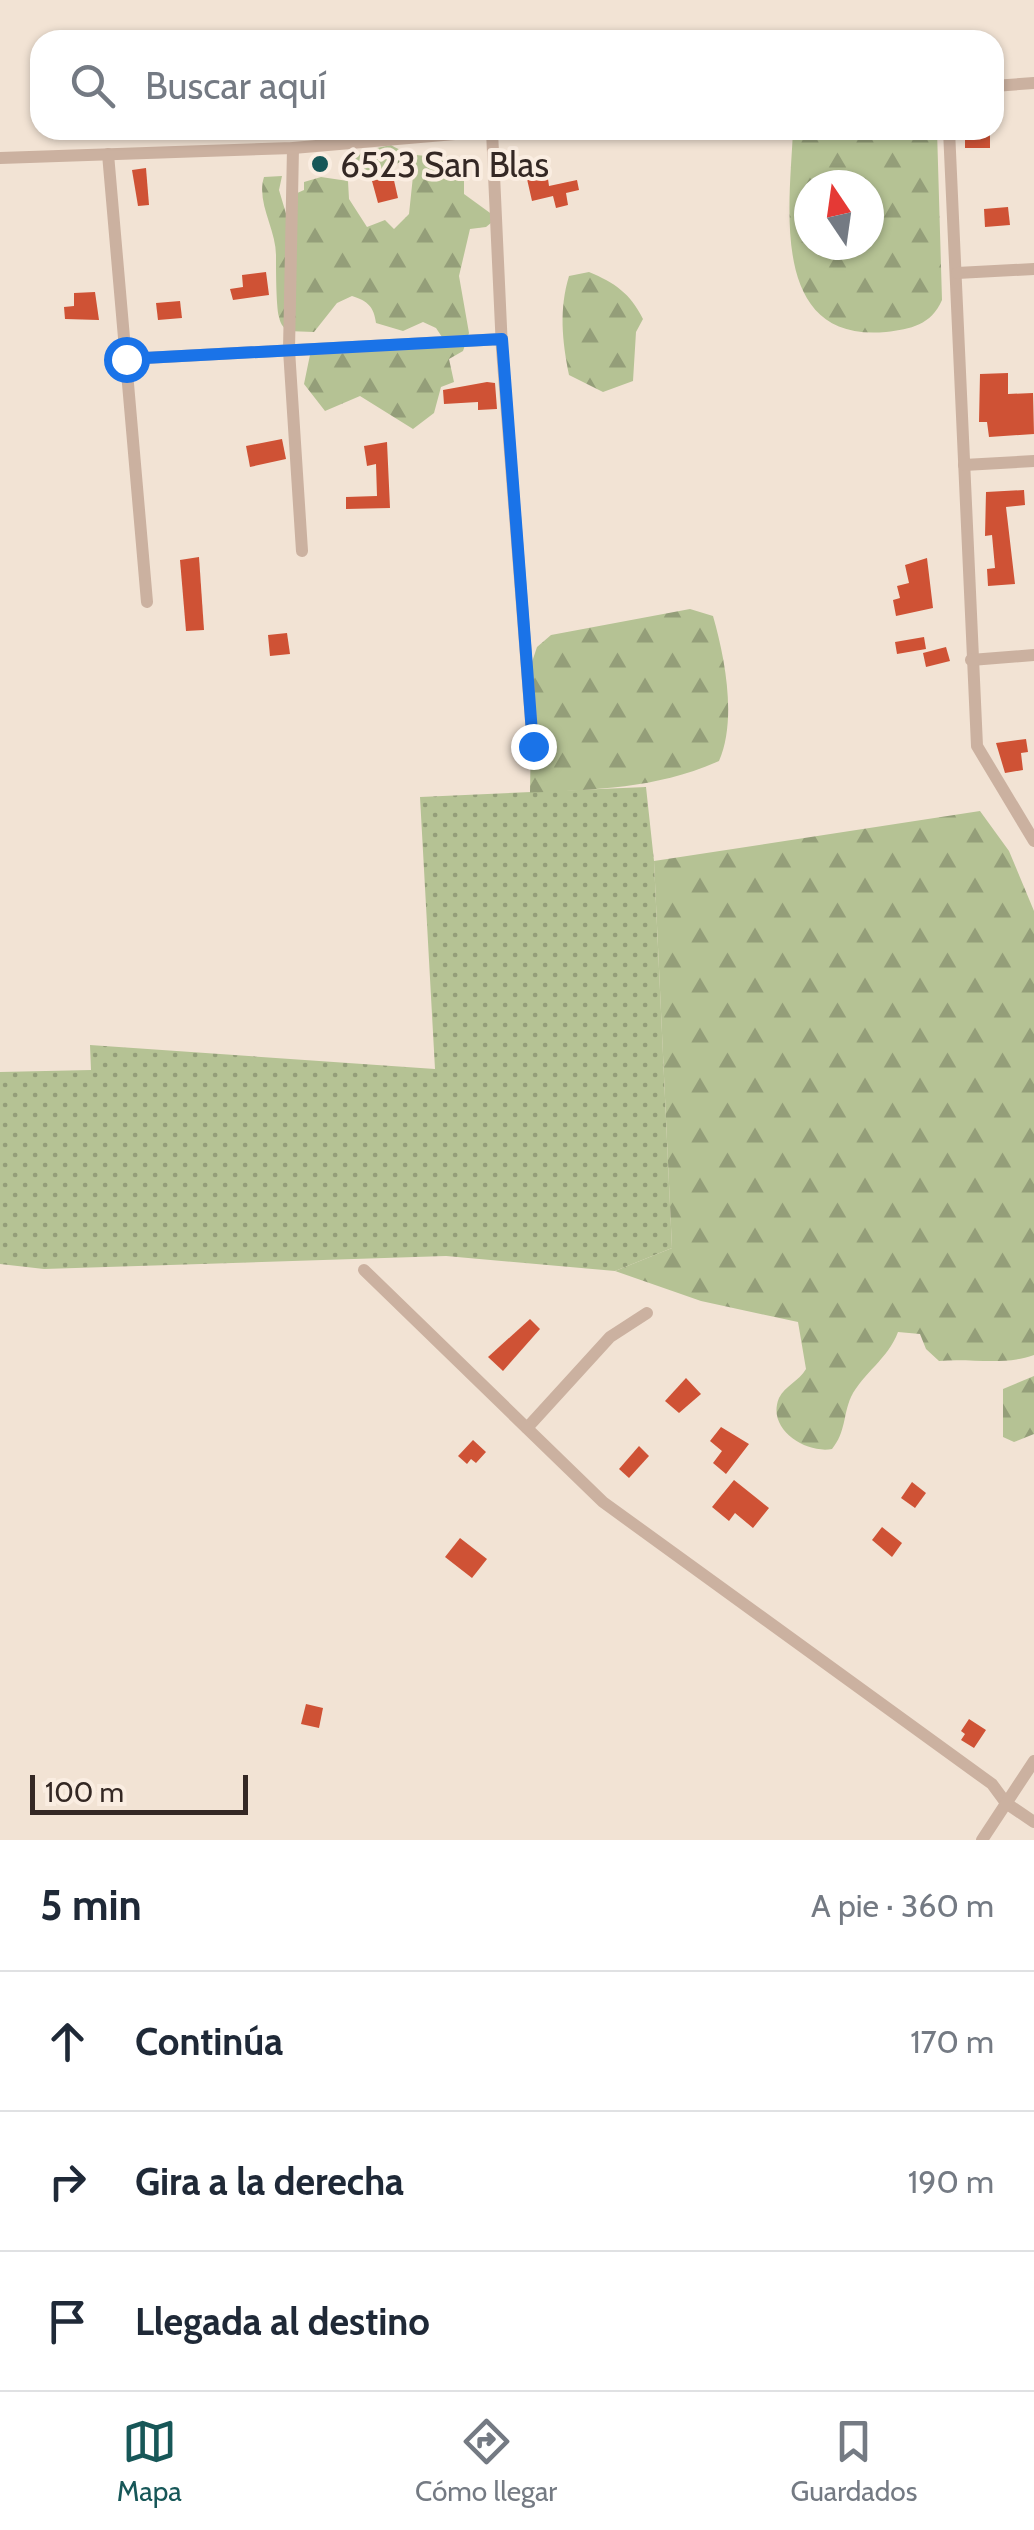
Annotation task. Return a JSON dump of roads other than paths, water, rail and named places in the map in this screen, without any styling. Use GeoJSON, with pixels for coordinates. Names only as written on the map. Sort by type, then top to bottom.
{"type":"FeatureCollection","features":[{"type":"Feature","properties":{"kind":"street"},"geometry":{"type":"LineString","coordinates":[[1004,85],[1034,83]]}},
{"type":"Feature","properties":{"kind":"street"},"geometry":{"type":"LineString","coordinates":[[0,158],[293,148],[387,140]]}},
{"type":"Feature","properties":{"kind":"street"},"geometry":{"type":"LineString","coordinates":[[492,140],[502,339],[533,746]]}},
{"type":"Feature","properties":{"kind":"street"},"geometry":{"type":"LineString","coordinates":[[950,140],[977,746],[1034,841]]}},
{"type":"Feature","properties":{"kind":"street"},"geometry":{"type":"LineString","coordinates":[[293,148],[289,350],[302,551]]}},
{"type":"Feature","properties":{"kind":"street"},"geometry":{"type":"LineString","coordinates":[[108,154],[147,602]]}},
{"type":"Feature","properties":{"kind":"street"},"geometry":{"type":"LineString","coordinates":[[957,272],[1034,269]]}},
{"type":"Feature","properties":{"kind":"street"},"geometry":{"type":"LineString","coordinates":[[126,359],[502,339]]}},
{"type":"Feature","properties":{"kind":"street"},"geometry":{"type":"LineString","coordinates":[[964,465],[1034,461]]}},
{"type":"Feature","properties":{"kind":"street"},"geometry":{"type":"LineString","coordinates":[[972,660],[1034,655]]}},
{"type":"Feature","properties":{"kind":"street"},"geometry":{"type":"LineString","coordinates":[[364,1270],[603,1502],[992,1784],[1006,1803],[1034,1822]]}},
{"type":"Feature","properties":{"kind":"street"},"geometry":{"type":"LineString","coordinates":[[527,1428],[610,1337],[647,1314]]}},
{"type":"Feature","properties":{"kind":"street"},"geometry":{"type":"LineString","coordinates":[[982,1840],[1034,1760]]}},
{"type":"Feature","properties":{"kind":"place","name":"6523 San Blas"},"geometry":{"type":"Point","coordinates":[320,164]}}]}
